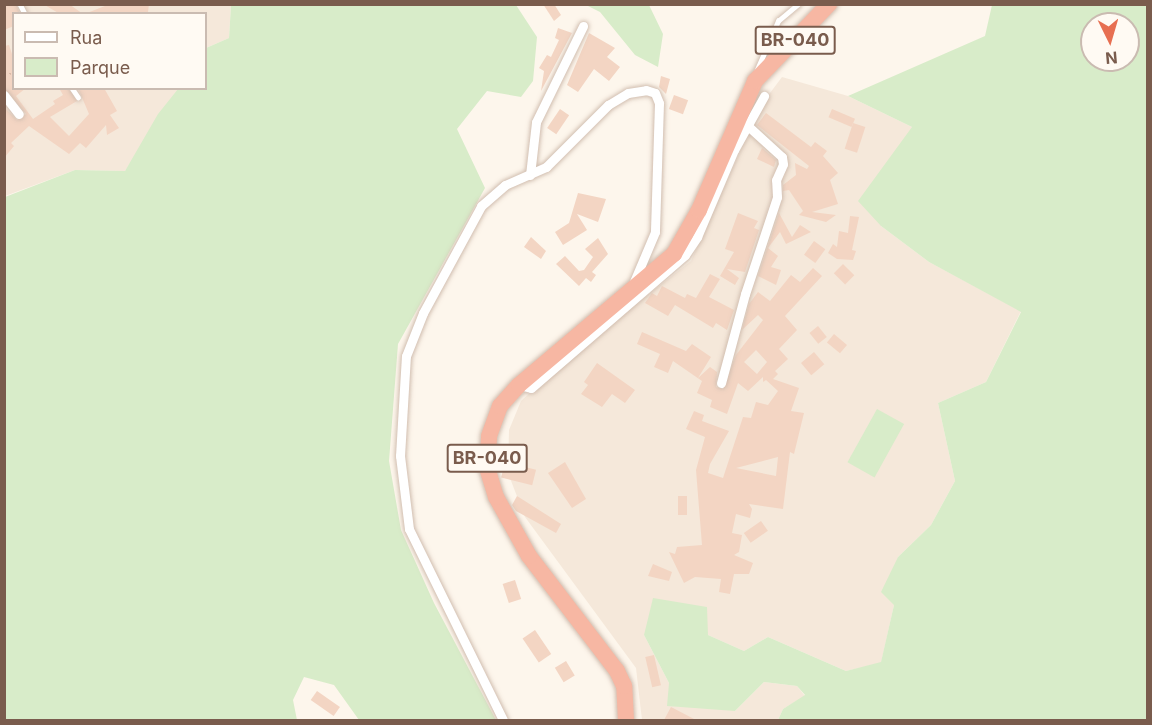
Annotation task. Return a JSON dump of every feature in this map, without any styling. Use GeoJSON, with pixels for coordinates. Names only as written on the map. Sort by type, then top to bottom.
{"type":"FeatureCollection","features":[{"type":"Feature","properties":{"kind":"highway","name":"BR-040"},"geometry":{"type":"LineString","coordinates":[[627,720],[624,686],[618,671],[529,556],[493,489],[487,467],[489,436],[500,406],[519,385],[541,373],[578,342],[662,266],[685,238],[729,148],[758,76],[828,5]]}},
{"type":"Feature","properties":{"kind":"street"},"geometry":{"type":"LineString","coordinates":[[530,175],[536,122],[583,26]]}},
{"type":"Feature","properties":{"kind":"street"},"geometry":{"type":"LineString","coordinates":[[503,720],[409,529],[400,456],[400,403],[406,356],[455,249],[481,206],[495,193],[546,167],[618,98],[640,90],[658,96],[655,232],[627,297]]}},
{"type":"Feature","properties":{"kind":"street"},"geometry":{"type":"LineString","coordinates":[[4,95],[19,114]]}},
{"type":"Feature","properties":{"kind":"street"},"geometry":{"type":"LineString","coordinates":[[578,342],[685,255],[697,237],[729,148],[747,125],[764,96]]}},
{"type":"Feature","properties":{"kind":"street"},"geometry":{"type":"LineString","coordinates":[[721,383],[745,294],[777,197],[776,180],[783,164],[782,157],[747,125]]}},
{"type":"Feature","properties":{"kind":"lane"},"geometry":{"type":"LineString","coordinates":[[758,76],[765,44],[782,16],[798,4]]}},
{"type":"Feature","properties":{"kind":"lane"},"geometry":{"type":"LineString","coordinates":[[73,90],[78,97]]}},
{"type":"Feature","properties":{"kind":"shaded area"},"geometry":{"type":"Polygon","coordinates":[[[231,4],[229,38],[207,48],[207,12],[12,12],[12,90],[178,90],[125,171],[75,170],[5,196],[4,5],[231,4]]]}},
{"type":"Feature","properties":{"kind":"shaded area"},"geometry":{"type":"Polygon","coordinates":[[[782,77],[848,96],[912,127],[881,226],[929,262],[1021,311],[986,382],[938,403],[955,481],[931,525],[898,557],[894,605],[881,663],[846,671],[768,637],[744,651],[708,635],[644,635],[669,683],[735,711],[764,682],[797,686],[805,696],[783,709],[778,720],[642,720],[636,668],[525,517],[508,473],[509,430],[521,401],[570,356],[691,261],[761,105],[782,77]]]}},
{"type":"Feature","properties":{"kind":"green space"},"geometry":{"type":"Polygon","coordinates":[[[231,5],[516,5],[537,37],[533,81],[521,97],[487,91],[457,129],[485,188],[398,344],[389,461],[401,530],[434,603],[496,720],[359,720],[334,685],[304,677],[293,700],[297,720],[5,720],[5,197],[75,170],[125,171],[158,114],[177,90],[207,90],[207,48],[229,38],[231,5]]]}},
{"type":"Feature","properties":{"kind":"green space"},"geometry":{"type":"Polygon","coordinates":[[[586,5],[649,5],[663,34],[658,67],[635,55],[600,12],[586,5]]]}},
{"type":"Feature","properties":{"kind":"green space"},"geometry":{"type":"Polygon","coordinates":[[[992,5],[1147,5],[1147,720],[778,720],[783,709],[805,695],[797,686],[764,682],[735,711],[667,706],[669,683],[644,635],[653,598],[707,607],[708,635],[744,651],[768,637],[846,671],[881,662],[894,605],[881,592],[898,557],[931,525],[955,481],[938,403],[986,382],[1021,312],[929,262],[881,226],[858,201],[912,127],[848,96],[985,36],[992,5]]]}},
{"type":"Feature","properties":{"kind":"green space"},"geometry":{"type":"Polygon","coordinates":[[[877,409],[904,424],[875,477],[847,462],[877,409]]]}},
{"type":"Feature","properties":{"kind":"building"},"geometry":{"type":"Polygon","coordinates":[[[4,4],[16,4],[19,12],[12,12],[12,27],[4,30],[4,4]]]}},
{"type":"Feature","properties":{"kind":"building"},"geometry":{"type":"Polygon","coordinates":[[[43,4],[69,4],[80,12],[57,12],[43,4]]]}},
{"type":"Feature","properties":{"kind":"building"},"geometry":{"type":"Polygon","coordinates":[[[110,4],[149,4],[148,12],[90,12],[110,4]]]}},
{"type":"Feature","properties":{"kind":"building"},"geometry":{"type":"Polygon","coordinates":[[[543,4],[554,4],[561,15],[554,21],[543,4]]]}},
{"type":"Feature","properties":{"kind":"building"},"geometry":{"type":"Polygon","coordinates":[[[558,28],[572,33],[541,91],[544,71],[539,68],[547,55],[551,57],[559,40],[555,38],[558,28]]]}},
{"type":"Feature","properties":{"kind":"building"},"geometry":{"type":"Polygon","coordinates":[[[589,33],[615,48],[607,57],[620,67],[609,81],[594,69],[578,92],[567,85],[589,33]]]}},
{"type":"Feature","properties":{"kind":"building"},"geometry":{"type":"Polygon","coordinates":[[[9,45],[12,54],[12,90],[24,90],[16,96],[33,119],[55,104],[53,101],[63,95],[60,90],[69,90],[77,101],[50,117],[69,136],[89,114],[79,90],[105,90],[117,111],[110,115],[119,128],[107,135],[106,125],[86,148],[80,143],[69,154],[29,126],[11,143],[14,146],[4,158],[4,107],[17,120],[26,114],[4,88],[4,46],[9,45]]]}},
{"type":"Feature","properties":{"kind":"building"},"geometry":{"type":"Polygon","coordinates":[[[661,76],[670,79],[666,94],[659,87],[661,76]]]}},
{"type":"Feature","properties":{"kind":"building"},"geometry":{"type":"Polygon","coordinates":[[[674,95],[688,100],[683,114],[669,109],[674,95]]]}},
{"type":"Feature","properties":{"kind":"building"},"geometry":{"type":"Polygon","coordinates":[[[560,109],[569,115],[556,134],[547,128],[560,109]]]}},
{"type":"Feature","properties":{"kind":"building"},"geometry":{"type":"Polygon","coordinates":[[[832,109],[855,119],[851,127],[828,117],[832,109]]]}},
{"type":"Feature","properties":{"kind":"building"},"geometry":{"type":"Polygon","coordinates":[[[766,113],[811,147],[815,142],[827,151],[823,156],[838,173],[830,180],[838,204],[812,212],[836,215],[826,222],[799,215],[803,211],[789,190],[783,191],[783,185],[796,175],[795,163],[807,169],[809,166],[757,125],[766,113]]]}},
{"type":"Feature","properties":{"kind":"building"},"geometry":{"type":"Polygon","coordinates":[[[853,123],[865,127],[857,153],[845,149],[853,123]]]}},
{"type":"Feature","properties":{"kind":"building"},"geometry":{"type":"Polygon","coordinates":[[[762,148],[776,160],[774,167],[757,159],[762,148]]]}},
{"type":"Feature","properties":{"kind":"building"},"geometry":{"type":"Polygon","coordinates":[[[578,193],[606,199],[598,222],[577,214],[587,230],[563,245],[555,232],[569,223],[578,193]]]}},
{"type":"Feature","properties":{"kind":"building"},"geometry":{"type":"Polygon","coordinates":[[[738,213],[758,221],[754,228],[759,230],[745,272],[727,269],[739,278],[735,285],[720,276],[734,252],[725,249],[738,213]]]}},
{"type":"Feature","properties":{"kind":"building"},"geometry":{"type":"Polygon","coordinates":[[[779,213],[792,237],[800,225],[811,232],[786,244],[780,232],[768,248],[778,256],[771,267],[781,270],[776,285],[758,276],[779,213]]]}},
{"type":"Feature","properties":{"kind":"building"},"geometry":{"type":"Polygon","coordinates":[[[850,216],[859,217],[852,250],[856,251],[853,260],[837,259],[828,253],[833,244],[837,247],[839,231],[848,233],[850,216]]]}},
{"type":"Feature","properties":{"kind":"building"},"geometry":{"type":"Polygon","coordinates":[[[531,237],[546,251],[541,259],[524,247],[531,237]]]}},
{"type":"Feature","properties":{"kind":"building"},"geometry":{"type":"Polygon","coordinates":[[[598,238],[608,254],[592,272],[596,275],[591,282],[586,278],[579,286],[556,264],[565,256],[579,271],[584,270],[593,257],[585,249],[598,238]]]}},
{"type":"Feature","properties":{"kind":"building"},"geometry":{"type":"Polygon","coordinates":[[[814,241],[825,249],[815,263],[804,255],[814,241]]]}},
{"type":"Feature","properties":{"kind":"building"},"geometry":{"type":"Polygon","coordinates":[[[843,264],[854,275],[845,285],[834,273],[843,264]]]}},
{"type":"Feature","properties":{"kind":"building"},"geometry":{"type":"Polygon","coordinates":[[[813,268],[822,276],[785,316],[797,330],[779,349],[788,359],[775,371],[778,374],[773,379],[799,388],[791,411],[804,413],[794,454],[790,452],[783,509],[749,504],[752,509],[750,518],[736,514],[732,533],[742,535],[739,552],[734,555],[753,563],[749,574],[734,574],[730,594],[719,592],[721,579],[695,577],[684,583],[669,552],[675,554],[677,547],[702,545],[696,470],[705,437],[686,429],[694,411],[704,415],[702,421],[729,431],[710,464],[708,473],[723,478],[743,417],[751,418],[756,402],[768,405],[778,391],[766,380],[763,382],[763,377],[748,391],[738,383],[727,414],[710,407],[712,400],[697,393],[702,381],[673,361],[668,373],[654,367],[660,354],[637,344],[642,332],[686,351],[692,344],[711,357],[698,378],[710,367],[717,372],[716,387],[723,389],[736,355],[763,320],[758,315],[742,330],[749,304],[758,292],[770,301],[791,275],[800,282],[813,268]],[[756,350],[744,362],[757,374],[767,362],[756,350]],[[778,457],[736,468],[776,476],[778,457]]]}},
{"type":"Feature","properties":{"kind":"building"},"geometry":{"type":"Polygon","coordinates":[[[710,274],[720,279],[709,297],[734,310],[727,330],[716,323],[713,328],[675,305],[668,316],[645,303],[652,293],[657,296],[662,286],[685,298],[687,294],[696,298],[710,274]]]}},
{"type":"Feature","properties":{"kind":"building"},"geometry":{"type":"Polygon","coordinates":[[[818,326],[827,337],[818,344],[809,333],[818,326]]]}},
{"type":"Feature","properties":{"kind":"building"},"geometry":{"type":"Polygon","coordinates":[[[834,334],[847,345],[840,353],[827,342],[834,334]]]}},
{"type":"Feature","properties":{"kind":"building"},"geometry":{"type":"Polygon","coordinates":[[[814,352],[824,364],[811,375],[801,363],[814,352]]]}},
{"type":"Feature","properties":{"kind":"building"},"geometry":{"type":"Polygon","coordinates":[[[597,363],[635,390],[625,403],[612,394],[602,407],[581,394],[588,385],[584,382],[597,363]]]}},
{"type":"Feature","properties":{"kind":"building"},"geometry":{"type":"Polygon","coordinates":[[[505,462],[536,470],[532,485],[501,478],[505,462]]]}},
{"type":"Feature","properties":{"kind":"building"},"geometry":{"type":"Polygon","coordinates":[[[565,462],[586,499],[572,508],[548,473],[565,462]]]}},
{"type":"Feature","properties":{"kind":"building"},"geometry":{"type":"Polygon","coordinates":[[[517,496],[561,524],[556,533],[516,511],[512,505],[517,496]]]}},
{"type":"Feature","properties":{"kind":"building"},"geometry":{"type":"Polygon","coordinates":[[[678,496],[687,496],[687,515],[678,515],[678,496]]]}},
{"type":"Feature","properties":{"kind":"building"},"geometry":{"type":"Polygon","coordinates":[[[761,521],[768,531],[751,543],[744,533],[761,521]]]}},
{"type":"Feature","properties":{"kind":"building"},"geometry":{"type":"Polygon","coordinates":[[[653,564],[672,572],[669,581],[648,576],[653,564]]]}},
{"type":"Feature","properties":{"kind":"building"},"geometry":{"type":"Polygon","coordinates":[[[515,580],[521,599],[509,603],[503,584],[515,580]]]}},
{"type":"Feature","properties":{"kind":"building"},"geometry":{"type":"Polygon","coordinates":[[[535,630],[551,654],[539,662],[523,638],[535,630]]]}},
{"type":"Feature","properties":{"kind":"building"},"geometry":{"type":"Polygon","coordinates":[[[654,655],[661,685],[652,687],[645,657],[654,655]]]}},
{"type":"Feature","properties":{"kind":"building"},"geometry":{"type":"Polygon","coordinates":[[[566,661],[575,676],[564,682],[555,668],[566,661]]]}},
{"type":"Feature","properties":{"kind":"building"},"geometry":{"type":"Polygon","coordinates":[[[317,691],[340,707],[334,716],[311,700],[317,691]]]}},
{"type":"Feature","properties":{"kind":"building"},"geometry":{"type":"Polygon","coordinates":[[[671,707],[696,720],[664,720],[671,707]]]}}]}
